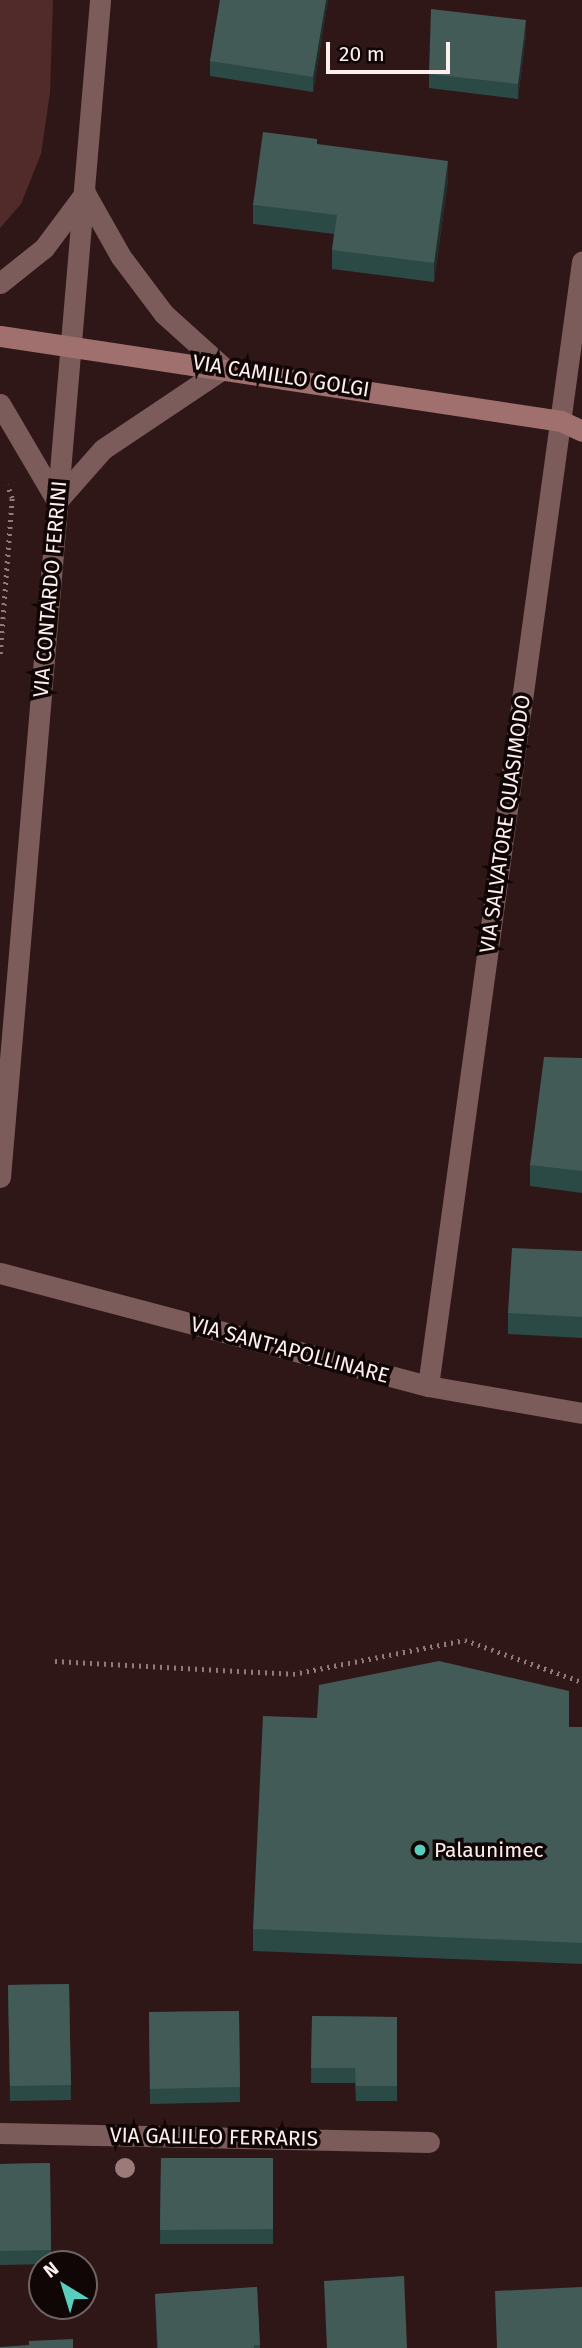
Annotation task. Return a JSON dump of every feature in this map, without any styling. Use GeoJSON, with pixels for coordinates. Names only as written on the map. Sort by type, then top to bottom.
{"type":"FeatureCollection","features":[{"type":"Feature","properties":{"kind":"street","name":"VIA CONTARDO FERRINI"},"geometry":{"type":"LineString","coordinates":[[0,1177],[100,0]]}},
{"type":"Feature","properties":{"kind":"street"},"geometry":{"type":"LineString","coordinates":[[0,282],[44,248],[85,193],[121,257],[164,314],[224,368],[103,449],[57,501],[0,404]]}},
{"type":"Feature","properties":{"kind":"street","name":"VIA SALVATORE QUASIMODO"},"geometry":{"type":"LineString","coordinates":[[428,1386],[582,262]]}},
{"type":"Feature","properties":{"kind":"street","name":"VIA CAMILLO GOLGI"},"geometry":{"type":"LineString","coordinates":[[0,335],[561,421]]}},
{"type":"Feature","properties":{"kind":"street"},"geometry":{"type":"LineString","coordinates":[[561,421],[582,416]]}},
{"type":"Feature","properties":{"kind":"street"},"geometry":{"type":"LineString","coordinates":[[561,421],[582,431]]}},
{"type":"Feature","properties":{"kind":"street","name":"VIA SANT'APOLLINARE"},"geometry":{"type":"LineString","coordinates":[[0,1273],[428,1386],[582,1413]]}},
{"type":"Feature","properties":{"kind":"street","name":"VIA GALILEO FERRARIS"},"geometry":{"type":"LineString","coordinates":[[0,2133],[429,2142]]}},
{"type":"Feature","properties":{"kind":"path"},"geometry":{"type":"LineString","coordinates":[[0,654],[12,498],[4,478]]}},
{"type":"Feature","properties":{"kind":"path"},"geometry":{"type":"LineString","coordinates":[[55,1661],[293,1674],[465,1640],[582,1682]]}},
{"type":"Feature","properties":{"kind":"shaded area"},"geometry":{"type":"Polygon","coordinates":[[[0,0],[53,0],[50,93],[41,154],[21,204],[0,228],[0,0]]]}},
{"type":"Feature","properties":{"kind":"building"},"geometry":{"type":"Polygon","coordinates":[[[220,0],[326,0],[313,77],[210,61],[220,0]]]}},
{"type":"Feature","properties":{"kind":"building"},"geometry":{"type":"Polygon","coordinates":[[[431,9],[526,20],[518,84],[429,74],[431,9]]]}},
{"type":"Feature","properties":{"kind":"building"},"geometry":{"type":"Polygon","coordinates":[[[263,132],[317,139],[317,144],[448,161],[434,263],[332,250],[337,215],[253,205],[263,132]]]}},
{"type":"Feature","properties":{"kind":"building"},"geometry":{"type":"Polygon","coordinates":[[[544,1057],[582,1058],[582,1171],[530,1165],[544,1057]]]}},
{"type":"Feature","properties":{"kind":"building"},"geometry":{"type":"Polygon","coordinates":[[[512,1248],[582,1251],[582,1317],[508,1313],[512,1248]]]}},
{"type":"Feature","properties":{"kind":"building","name":"Palaunimec"},"geometry":{"type":"Polygon","coordinates":[[[439,1661],[569,1691],[569,1727],[582,1727],[582,1943],[253,1929],[263,1716],[317,1718],[319,1685],[439,1661]]]}},
{"type":"Feature","properties":{"kind":"building"},"geometry":{"type":"Polygon","coordinates":[[[69,1984],[71,2085],[10,2086],[8,1985],[69,1984]]]}},
{"type":"Feature","properties":{"kind":"building"},"geometry":{"type":"Polygon","coordinates":[[[239,2011],[240,2087],[150,2089],[149,2012],[239,2011]]]}},
{"type":"Feature","properties":{"kind":"building"},"geometry":{"type":"Polygon","coordinates":[[[312,2016],[397,2017],[397,2086],[356,2086],[355,2068],[311,2068],[312,2016]]]}},
{"type":"Feature","properties":{"kind":"building"},"geometry":{"type":"Polygon","coordinates":[[[161,2158],[273,2158],[273,2229],[160,2230],[161,2158]]]}},
{"type":"Feature","properties":{"kind":"building"},"geometry":{"type":"Polygon","coordinates":[[[50,2163],[51,2250],[0,2251],[0,2164],[50,2163]]]}},
{"type":"Feature","properties":{"kind":"building"},"geometry":{"type":"Polygon","coordinates":[[[404,2276],[407,2348],[327,2348],[324,2281],[404,2276]]]}},
{"type":"Feature","properties":{"kind":"building"},"geometry":{"type":"Polygon","coordinates":[[[257,2287],[260,2345],[254,2345],[254,2348],[158,2348],[155,2294],[257,2287]]]}},
{"type":"Feature","properties":{"kind":"building"},"geometry":{"type":"Polygon","coordinates":[[[582,2287],[582,2348],[497,2348],[495,2291],[582,2287]]]}},
{"type":"Feature","properties":{"kind":"building"},"geometry":{"type":"Polygon","coordinates":[[[73,2339],[73,2348],[0,2348],[29,2345],[29,2341],[73,2339]]]}},
{"type":"Feature","properties":{"kind":"place","name":"Palaunimec"},"geometry":{"type":"Point","coordinates":[420,1850]}}]}
